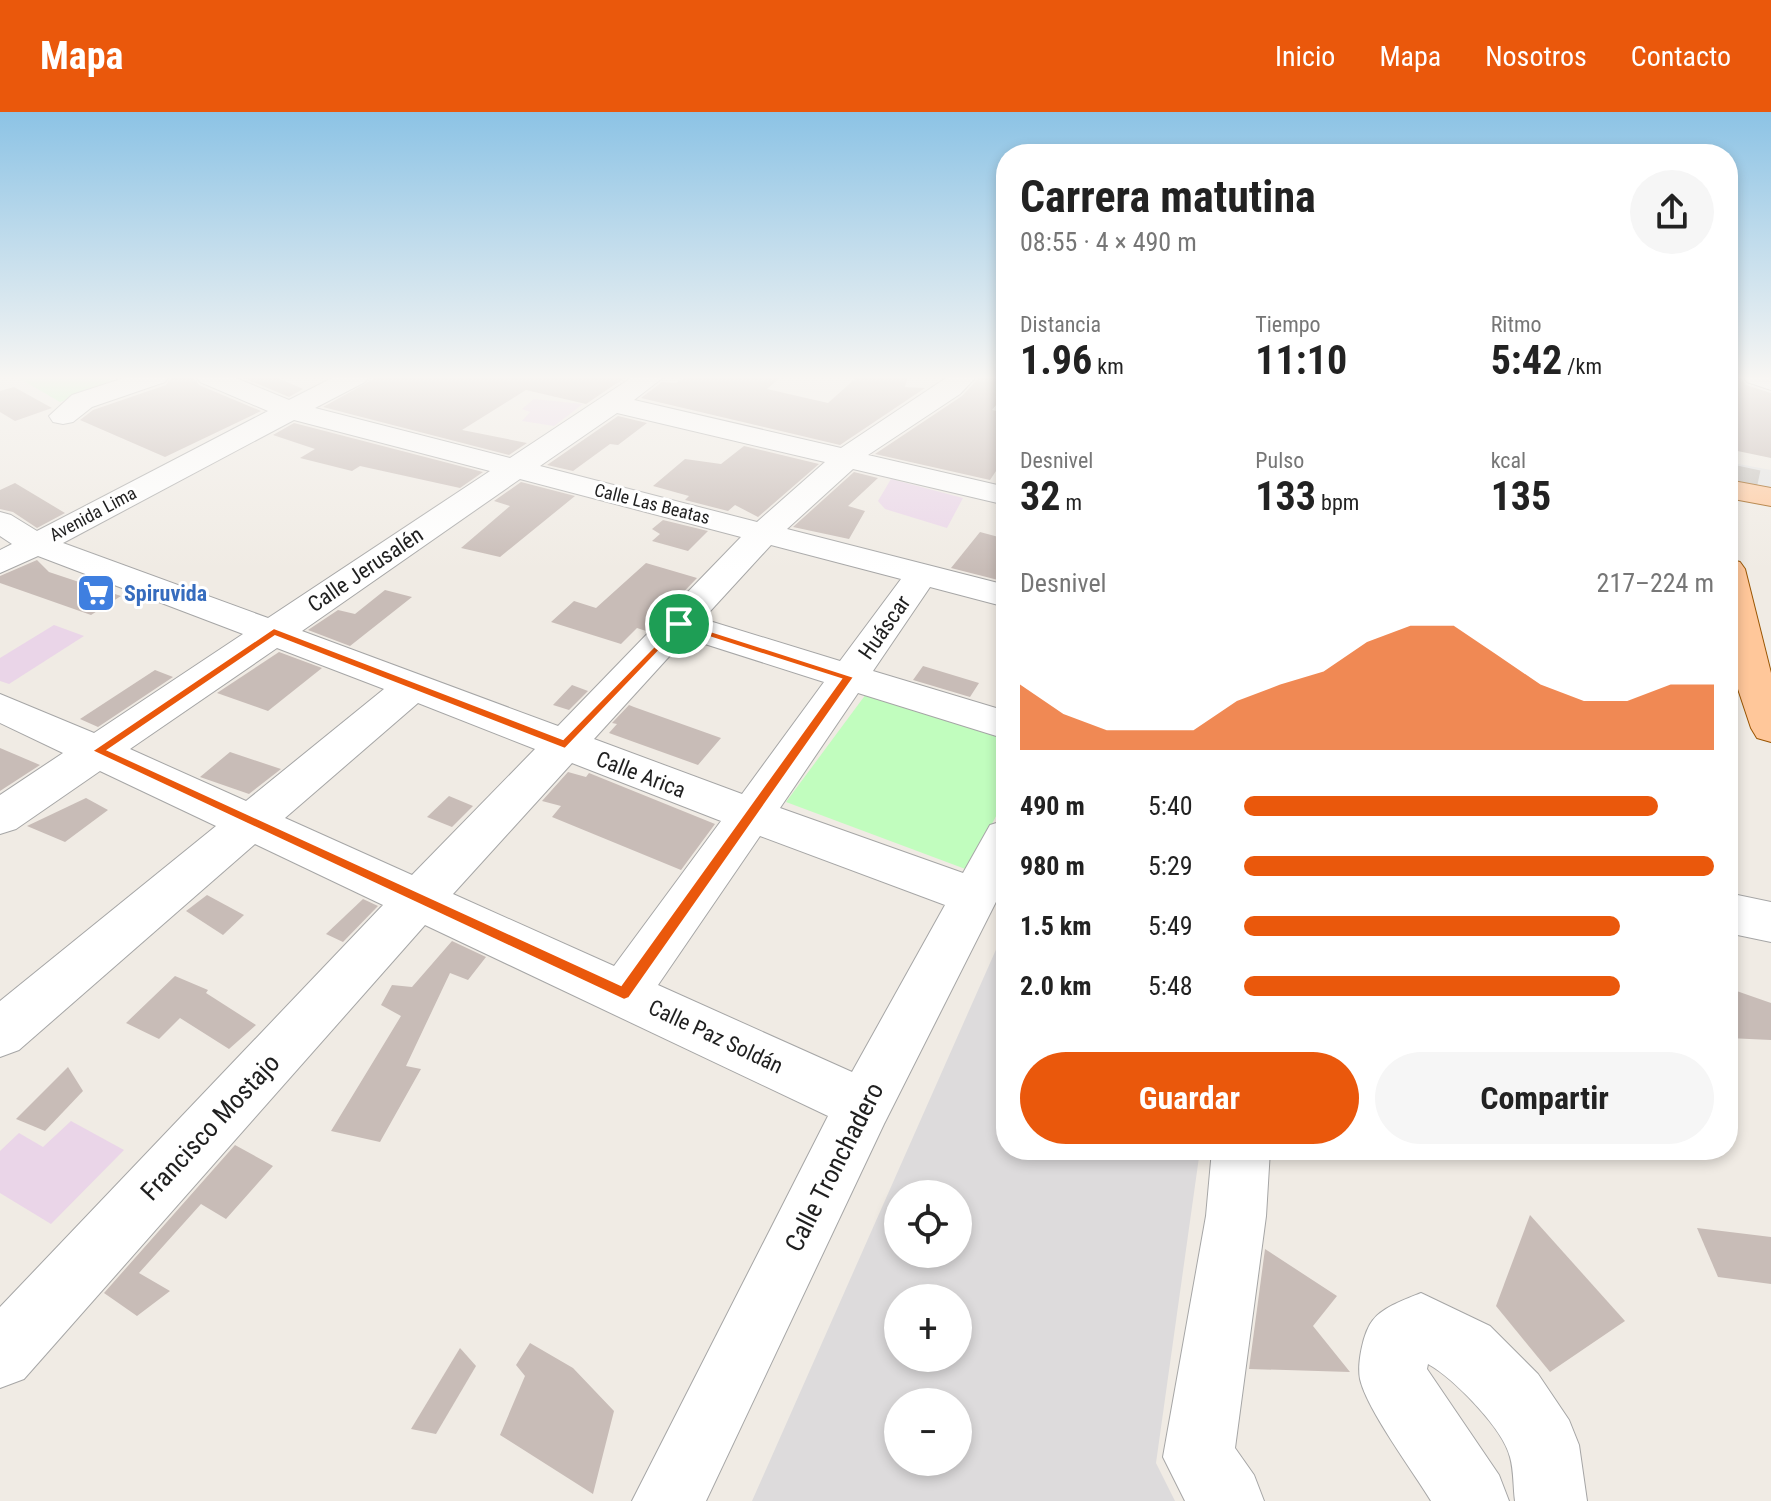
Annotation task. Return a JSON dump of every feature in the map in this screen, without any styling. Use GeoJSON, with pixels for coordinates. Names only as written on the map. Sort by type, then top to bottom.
{"type":"FeatureCollection","features":[{"type":"Feature","properties":{"kind":"main road"},"geometry":{"type":"LineString","coordinates":[[1738,491],[1771,497]]}},
{"type":"Feature","properties":{"kind":"main road"},"geometry":{"type":"LineString","coordinates":[[1738,607],[1747,642],[1738,644]]}},
{"type":"Feature","properties":{"kind":"main road"},"geometry":{"type":"LineString","coordinates":[[1738,654],[1771,728]]}},
{"type":"Feature","properties":{"kind":"street","name":"Avenida Lima"},"geometry":{"type":"LineString","coordinates":[[0,563],[231,441]]}},
{"type":"Feature","properties":{"kind":"street","name":"Calle Las Beatas"},"geometry":{"type":"LineString","coordinates":[[409,441],[996,593]]}},
{"type":"Feature","properties":{"kind":"street","name":"Calle Jerusalén"},"geometry":{"type":"LineString","coordinates":[[0,817],[555,441]]}},
{"type":"Feature","properties":{"kind":"street"},"geometry":{"type":"LineString","coordinates":[[774,441],[996,494]]}},
{"type":"Feature","properties":{"kind":"street","name":"Francisco Mostajo"},"geometry":{"type":"LineString","coordinates":[[0,1355],[419,899],[764,533],[848,458],[872,441]]}},
{"type":"Feature","properties":{"kind":"street","name":"Calle Arica"},"geometry":{"type":"LineString","coordinates":[[0,522],[35,544],[274,632],[749,816],[973,896]]}},
{"type":"Feature","properties":{"kind":"street","name":"Huáscar"},"geometry":{"type":"LineString","coordinates":[[624,993],[922,574]]}},
{"type":"Feature","properties":{"kind":"street"},"geometry":{"type":"LineString","coordinates":[[679,624],[996,722]]}},
{"type":"Feature","properties":{"kind":"street"},"geometry":{"type":"LineString","coordinates":[[0,1033],[413,686]]}},
{"type":"Feature","properties":{"kind":"street","name":"Calle Paz Soldán"},"geometry":{"type":"LineString","coordinates":[[0,707],[864,1105]]}},
{"type":"Feature","properties":{"kind":"street","name":"Calle Tronchadero"},"geometry":{"type":"LineString","coordinates":[[668,1501],[864,1105],[996,855]]}},
{"type":"Feature","properties":{"kind":"street"},"geometry":{"type":"LineString","coordinates":[[1738,915],[1771,922]]}},
{"type":"Feature","properties":{"kind":"street"},"geometry":{"type":"LineString","coordinates":[[1228,1501],[1198,1457],[1236,1216],[1240,1160]]}},
{"type":"Feature","properties":{"kind":"street"},"geometry":{"type":"LineString","coordinates":[[1473,1501],[1393,1377],[1396,1343],[1421,1326],[1467,1349],[1514,1398],[1544,1445],[1551,1501]]}},
{"type":"Feature","properties":{"kind":"shaded area"},"geometry":{"type":"Polygon","coordinates":[[[1738,464],[1771,470],[1771,492],[1738,486],[1738,464]]]}},
{"type":"Feature","properties":{"kind":"shaded area"},"geometry":{"type":"Polygon","coordinates":[[[891,479],[963,498],[947,528],[885,509],[878,501],[891,479]]]}},
{"type":"Feature","properties":{"kind":"shaded area"},"geometry":{"type":"Polygon","coordinates":[[[54,625],[84,636],[9,684],[0,681],[0,658],[54,625]]]}},
{"type":"Feature","properties":{"kind":"shaded area"},"geometry":{"type":"Polygon","coordinates":[[[996,950],[996,1160],[1199,1160],[1156,1463],[1175,1501],[752,1501],[884,1203],[884,1268],[972,1268],[972,1180],[894,1180],[996,950]]]}},
{"type":"Feature","properties":{"kind":"shaded area"},"geometry":{"type":"Polygon","coordinates":[[[71,1121],[124,1150],[51,1224],[0,1193],[0,1151],[19,1133],[43,1147],[71,1121]]]}},
{"type":"Feature","properties":{"kind":"green space"},"geometry":{"type":"Polygon","coordinates":[[[872,686],[996,731],[996,816],[968,870],[786,802],[872,686]]]}},
{"type":"Feature","properties":{"kind":"building"},"geometry":{"type":"Polygon","coordinates":[[[128,441],[199,441],[165,457],[128,441]]]}},
{"type":"Feature","properties":{"kind":"building"},"geometry":{"type":"Polygon","coordinates":[[[290,441],[363,441],[483,472],[460,488],[360,466],[352,471],[300,458],[315,449],[290,441]]]}},
{"type":"Feature","properties":{"kind":"building"},"geometry":{"type":"Polygon","coordinates":[[[454,441],[527,443],[509,455],[454,441]]]}},
{"type":"Feature","properties":{"kind":"building"},"geometry":{"type":"Polygon","coordinates":[[[582,441],[624,441],[618,445],[610,444],[573,471],[547,465],[582,441]]]}},
{"type":"Feature","properties":{"kind":"building"},"geometry":{"type":"Polygon","coordinates":[[[822,441],[846,441],[840,445],[822,441]]]}},
{"type":"Feature","properties":{"kind":"building"},"geometry":{"type":"Polygon","coordinates":[[[895,441],[996,441],[996,471],[990,480],[875,454],[895,441]]]}},
{"type":"Feature","properties":{"kind":"building"},"geometry":{"type":"Polygon","coordinates":[[[1738,441],[1771,441],[1771,458],[1738,451],[1738,441]]]}},
{"type":"Feature","properties":{"kind":"building"},"geometry":{"type":"Polygon","coordinates":[[[744,446],[819,464],[758,517],[735,505],[728,511],[685,500],[689,496],[653,486],[685,459],[721,464],[744,446]]]}},
{"type":"Feature","properties":{"kind":"building"},"geometry":{"type":"Polygon","coordinates":[[[854,472],[878,478],[848,506],[865,511],[849,539],[793,527],[854,472]]]}},
{"type":"Feature","properties":{"kind":"building"},"geometry":{"type":"Polygon","coordinates":[[[521,482],[575,496],[500,557],[461,548],[510,506],[494,501],[521,482]]]}},
{"type":"Feature","properties":{"kind":"building"},"geometry":{"type":"Polygon","coordinates":[[[15,483],[65,513],[37,528],[13,512],[0,509],[0,490],[15,483]]]}},
{"type":"Feature","properties":{"kind":"building"},"geometry":{"type":"Polygon","coordinates":[[[663,520],[708,531],[688,551],[652,541],[660,534],[652,529],[663,520]]]}},
{"type":"Feature","properties":{"kind":"building"},"geometry":{"type":"Polygon","coordinates":[[[980,532],[996,536],[996,579],[951,568],[980,532]]]}},
{"type":"Feature","properties":{"kind":"building"},"geometry":{"type":"Polygon","coordinates":[[[37,560],[49,572],[121,596],[91,615],[0,583],[0,576],[37,560]]]}},
{"type":"Feature","properties":{"kind":"building"},"geometry":{"type":"Polygon","coordinates":[[[646,563],[697,578],[646,631],[637,628],[621,644],[551,622],[574,601],[596,608],[646,563]]]}},
{"type":"Feature","properties":{"kind":"building"},"geometry":{"type":"Polygon","coordinates":[[[385,590],[412,597],[350,646],[308,630],[338,610],[355,614],[385,590]]]}},
{"type":"Feature","properties":{"kind":"building"},"geometry":{"type":"Polygon","coordinates":[[[279,652],[322,668],[268,711],[217,693],[279,652]]]}},
{"type":"Feature","properties":{"kind":"building"},"geometry":{"type":"Polygon","coordinates":[[[923,666],[979,683],[970,697],[913,680],[923,666]]]}},
{"type":"Feature","properties":{"kind":"building"},"geometry":{"type":"Polygon","coordinates":[[[155,670],[173,677],[98,727],[80,719],[155,670]]]}},
{"type":"Feature","properties":{"kind":"building"},"geometry":{"type":"Polygon","coordinates":[[[572,685],[588,691],[569,710],[553,705],[572,685]]]}},
{"type":"Feature","properties":{"kind":"building"},"geometry":{"type":"Polygon","coordinates":[[[629,705],[721,738],[698,765],[609,733],[617,724],[612,723],[629,705]]]}},
{"type":"Feature","properties":{"kind":"building"},"geometry":{"type":"Polygon","coordinates":[[[0,748],[40,765],[0,791],[0,748]]]}},
{"type":"Feature","properties":{"kind":"building"},"geometry":{"type":"Polygon","coordinates":[[[230,752],[281,769],[249,794],[200,777],[230,752]]]}},
{"type":"Feature","properties":{"kind":"building"},"geometry":{"type":"Polygon","coordinates":[[[568,772],[586,777],[589,773],[715,824],[681,870],[552,817],[561,806],[542,801],[568,772]]]}},
{"type":"Feature","properties":{"kind":"building"},"geometry":{"type":"Polygon","coordinates":[[[449,796],[473,806],[452,827],[427,817],[449,796]]]}},
{"type":"Feature","properties":{"kind":"building"},"geometry":{"type":"Polygon","coordinates":[[[86,798],[108,810],[65,842],[27,826],[86,798]]]}},
{"type":"Feature","properties":{"kind":"building"},"geometry":{"type":"Polygon","coordinates":[[[207,895],[244,915],[223,935],[186,911],[207,895]]]}},
{"type":"Feature","properties":{"kind":"building"},"geometry":{"type":"Polygon","coordinates":[[[363,899],[378,906],[343,942],[326,934],[363,899]]]}},
{"type":"Feature","properties":{"kind":"building"},"geometry":{"type":"Polygon","coordinates":[[[452,941],[486,957],[468,980],[450,973],[406,1066],[421,1069],[380,1142],[331,1131],[401,1016],[381,1005],[392,985],[412,987],[452,941]]]}},
{"type":"Feature","properties":{"kind":"building"},"geometry":{"type":"Polygon","coordinates":[[[175,976],[208,990],[206,993],[256,1025],[229,1049],[180,1018],[159,1039],[126,1023],[175,976]]]}},
{"type":"Feature","properties":{"kind":"building"},"geometry":{"type":"Polygon","coordinates":[[[1738,991],[1771,1003],[1771,1040],[1738,1038],[1738,991]]]}},
{"type":"Feature","properties":{"kind":"building"},"geometry":{"type":"Polygon","coordinates":[[[68,1067],[83,1091],[45,1131],[16,1119],[68,1067]]]}},
{"type":"Feature","properties":{"kind":"building"},"geometry":{"type":"Polygon","coordinates":[[[235,1145],[273,1166],[226,1219],[201,1204],[139,1273],[170,1291],[137,1316],[104,1293],[235,1145]]]}},
{"type":"Feature","properties":{"kind":"building"},"geometry":{"type":"Polygon","coordinates":[[[1530,1215],[1625,1321],[1550,1372],[1496,1306],[1530,1215]]]}},
{"type":"Feature","properties":{"kind":"building"},"geometry":{"type":"Polygon","coordinates":[[[1697,1228],[1771,1237],[1771,1284],[1718,1277],[1697,1228]]]}},
{"type":"Feature","properties":{"kind":"building"},"geometry":{"type":"Polygon","coordinates":[[[1265,1249],[1337,1296],[1313,1326],[1350,1372],[1249,1369],[1265,1249]]]}},
{"type":"Feature","properties":{"kind":"building"},"geometry":{"type":"Polygon","coordinates":[[[530,1343],[573,1368],[614,1411],[593,1494],[500,1435],[525,1376],[516,1365],[530,1343]]]}},
{"type":"Feature","properties":{"kind":"building"},"geometry":{"type":"Polygon","coordinates":[[[460,1348],[476,1366],[436,1434],[411,1429],[460,1348]]]}},
{"type":"Feature","properties":{"kind":"tunnel"},"geometry":{"type":"LineString","coordinates":[[1738,481],[1771,488]]}},
{"type":"Feature","properties":{"kind":"place","name":"Spiruvida"},"geometry":{"type":"Point","coordinates":[96,593]}},
{"type":"Feature","properties":{"kind":"route"},"geometry":{"type":"LineString","coordinates":[[679,624],[848,677],[624,993],[99,751],[274,632],[565,745],[679,624]]}}]}
